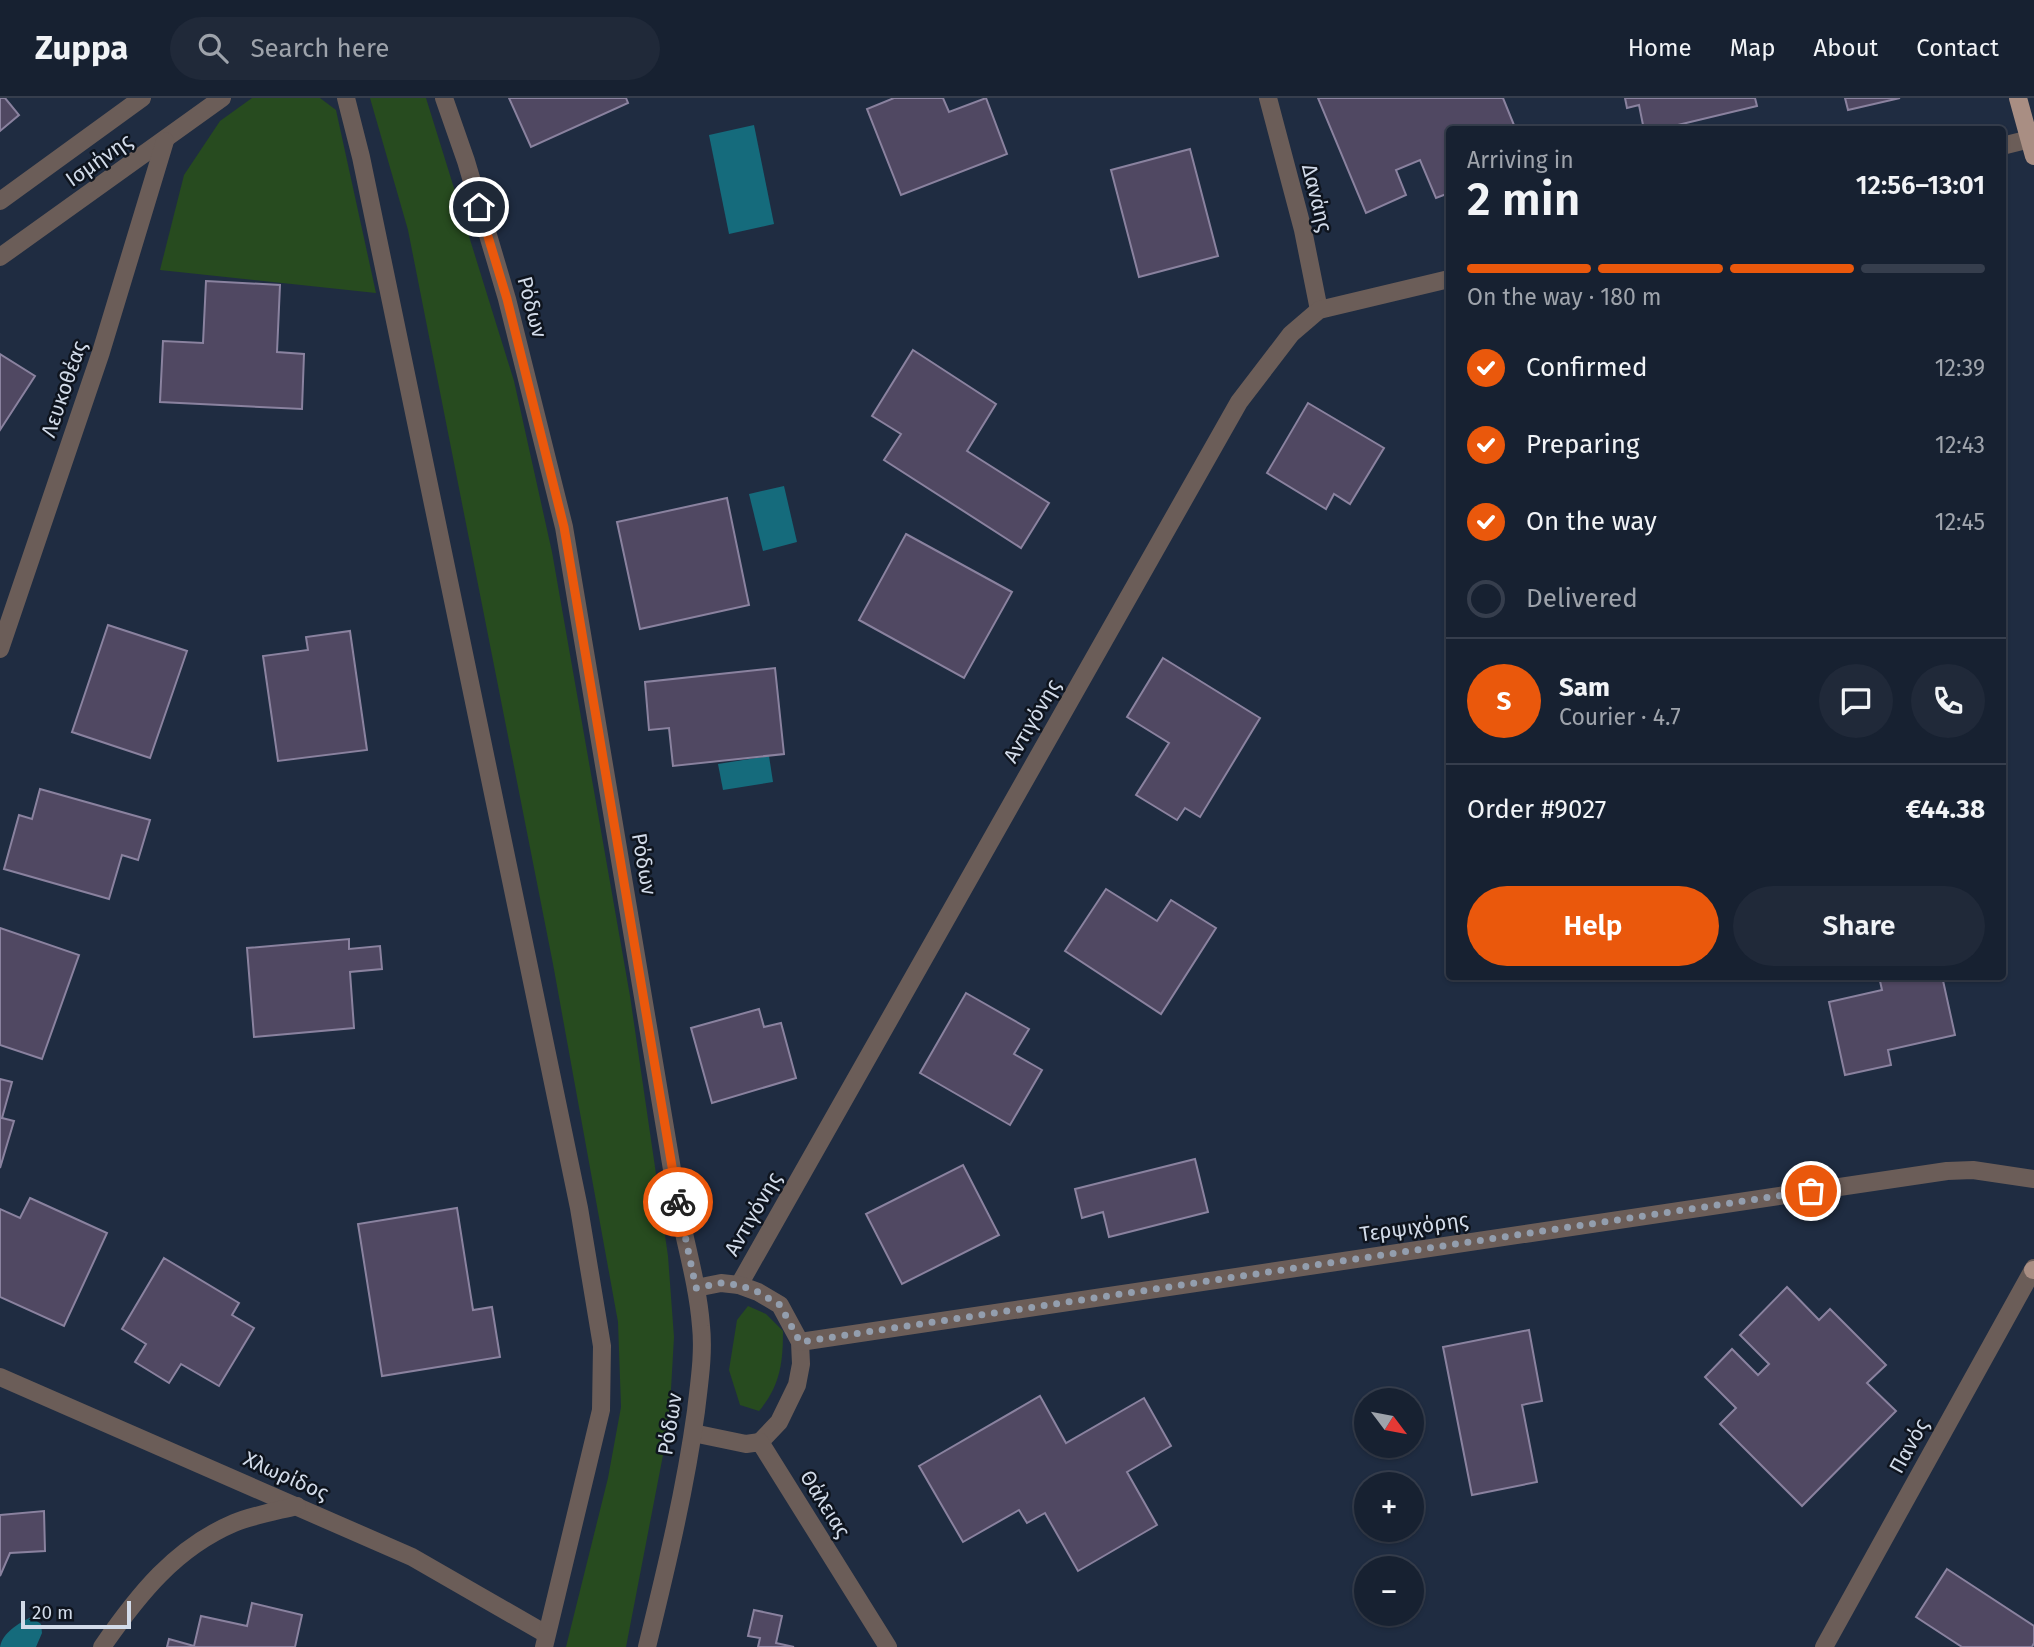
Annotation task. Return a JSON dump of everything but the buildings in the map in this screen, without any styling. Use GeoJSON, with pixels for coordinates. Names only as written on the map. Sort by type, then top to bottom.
{"type":"FeatureCollection","features":[{"type":"Feature","properties":{"kind":"main road"},"geometry":{"type":"LineString","coordinates":[[2018,98],[2032,148]]}},
{"type":"Feature","properties":{"kind":"street","name":"Ισμήνης"},"geometry":{"type":"LineString","coordinates":[[0,201],[142,98]]}},
{"type":"Feature","properties":{"kind":"street","name":"Ισμήνης"},"geometry":{"type":"LineString","coordinates":[[0,257],[222,98]]}},
{"type":"Feature","properties":{"kind":"street"},"geometry":{"type":"LineString","coordinates":[[346,98],[361,157],[579,1208],[602,1346],[601,1410],[545,1640]]}},
{"type":"Feature","properties":{"kind":"street","name":"Ρόδων"},"geometry":{"type":"LineString","coordinates":[[444,98],[466,161],[507,299],[564,527],[679,1211],[696,1288],[701,1328],[700,1377],[693,1433],[675,1529],[647,1647]]}},
{"type":"Feature","properties":{"kind":"street","name":"Δανάης"},"geometry":{"type":"LineString","coordinates":[[1268,98],[1303,230],[1319,310]]}},
{"type":"Feature","properties":{"kind":"street","name":"Λευκοθέας"},"geometry":{"type":"LineString","coordinates":[[0,649],[101,352],[164,141]]}},
{"type":"Feature","properties":{"kind":"street"},"geometry":{"type":"LineString","coordinates":[[2006,146],[2032,148]]}},
{"type":"Feature","properties":{"kind":"street","name":"Αντιγόνης"},"geometry":{"type":"LineString","coordinates":[[739,1285],[1239,402],[1291,334],[1319,310],[1446,280]]}},
{"type":"Feature","properties":{"kind":"street","name":"Τερψιχόρης"},"geometry":{"type":"LineString","coordinates":[[800,1342],[1947,1171],[1973,1170],[2034,1179]]}},
{"type":"Feature","properties":{"kind":"street","name":"Πανός"},"geometry":{"type":"LineString","coordinates":[[1825,1647],[2034,1269]]}},
{"type":"Feature","properties":{"kind":"street"},"geometry":{"type":"LineString","coordinates":[[693,1433],[746,1444],[760,1442],[779,1422],[797,1385],[801,1364],[800,1342],[780,1305],[739,1285],[721,1283],[696,1288]]}},
{"type":"Feature","properties":{"kind":"street","name":"Χλωρίδος"},"geometry":{"type":"LineString","coordinates":[[0,1377],[412,1557],[545,1640]]}},
{"type":"Feature","properties":{"kind":"street","name":"Θάλειας"},"geometry":{"type":"LineString","coordinates":[[760,1442],[888,1647]]}},
{"type":"Feature","properties":{"kind":"street"},"geometry":{"type":"LineString","coordinates":[[102,1647],[144,1589],[170,1563],[196,1543],[236,1522],[297,1506]]}},
{"type":"Feature","properties":{"kind":"shaded area"},"geometry":{"type":"Polygon","coordinates":[[[252,98],[320,98],[336,110],[376,293],[160,270],[184,175],[220,121],[252,98]]]}},
{"type":"Feature","properties":{"kind":"shaded area"},"geometry":{"type":"Polygon","coordinates":[[[370,98],[426,98],[514,381],[552,552],[630,996],[668,1256],[674,1337],[669,1424],[626,1647],[566,1647],[608,1478],[621,1407],[618,1322],[553,964],[408,230],[370,98]]]}},
{"type":"Feature","properties":{"kind":"shaded area"},"geometry":{"type":"Polygon","coordinates":[[[754,125],[774,224],[729,234],[709,135],[754,125]]]}},
{"type":"Feature","properties":{"kind":"shaded area"},"geometry":{"type":"Polygon","coordinates":[[[784,486],[797,542],[763,551],[749,494],[784,486]]]}},
{"type":"Feature","properties":{"kind":"shaded area"},"geometry":{"type":"Polygon","coordinates":[[[769,756],[773,782],[723,790],[718,764],[769,756]]]}},
{"type":"Feature","properties":{"kind":"shaded area"},"geometry":{"type":"Polygon","coordinates":[[[748,1306],[766,1314],[783,1331],[779,1374],[772,1392],[759,1411],[740,1405],[729,1370],[737,1320],[748,1306]]]}},
{"type":"Feature","properties":{"kind":"shaded area"},"geometry":{"type":"Polygon","coordinates":[[[31,1617],[41,1624],[42,1633],[36,1647],[0,1647],[1,1642],[16,1625],[31,1617]]]}},
{"type":"Feature","properties":{"kind":"way so far"},"geometry":{"type":"LineString","coordinates":[[678,1202],[696,1288],[721,1283],[739,1285],[758,1292],[780,1305],[800,1342],[1811,1191]]}},
{"type":"Feature","properties":{"kind":"route"},"geometry":{"type":"LineString","coordinates":[[479,207],[507,299],[564,527],[678,1202]]}}]}
